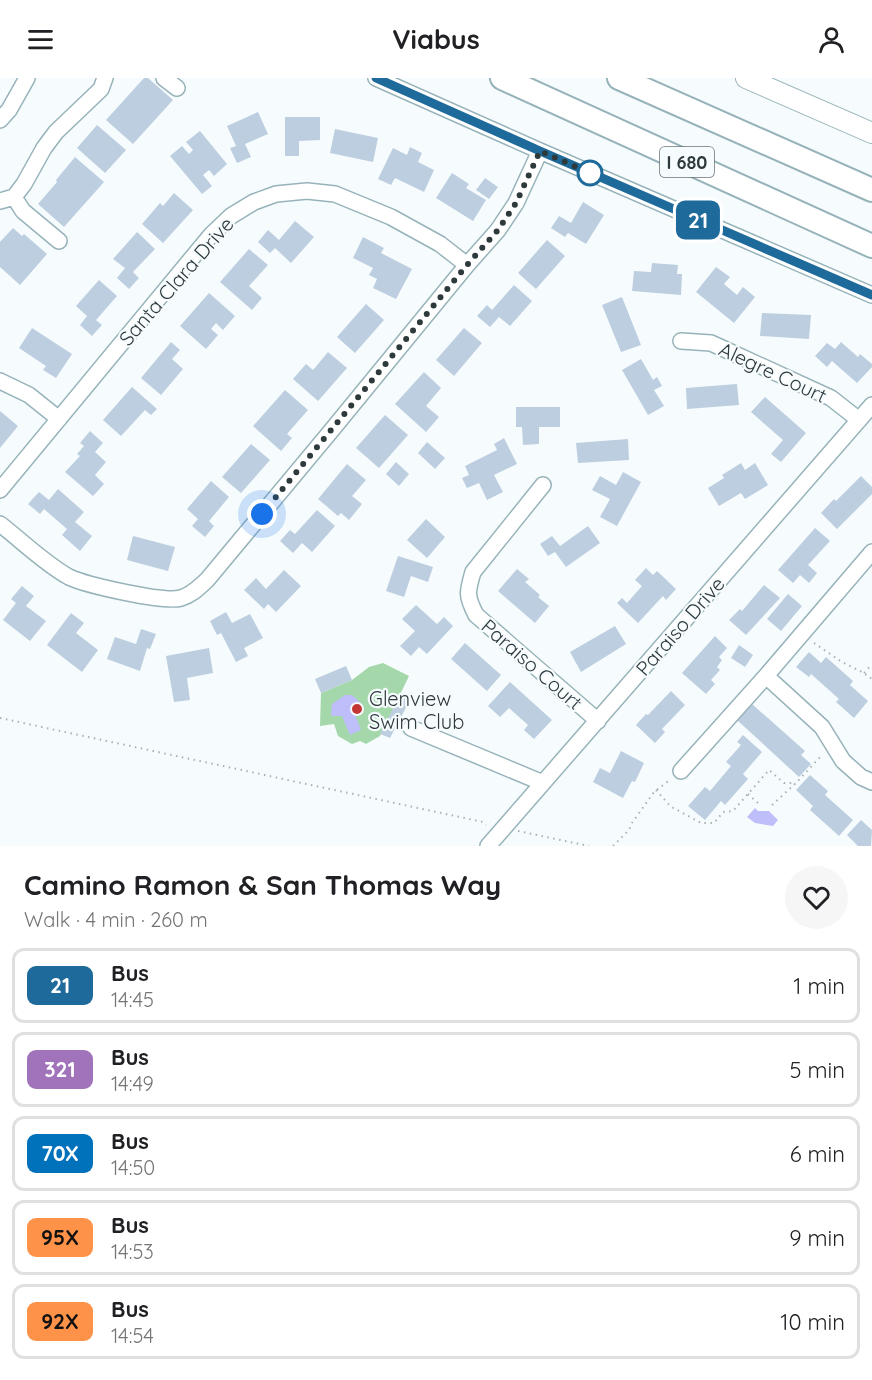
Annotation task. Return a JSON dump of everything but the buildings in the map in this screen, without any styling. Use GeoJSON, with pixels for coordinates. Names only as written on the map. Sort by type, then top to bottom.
{"type":"FeatureCollection","features":[{"type":"Feature","properties":{"kind":"highway","name":"I 680"},"geometry":{"type":"LineString","coordinates":[[502,78],[872,246]]}},
{"type":"Feature","properties":{"kind":"highway","name":"I 680"},"geometry":{"type":"LineString","coordinates":[[619,78],[872,190]]}},
{"type":"Feature","properties":{"kind":"main road"},"geometry":{"type":"LineString","coordinates":[[746,78],[872,133]]}},
{"type":"Feature","properties":{"kind":"street"},"geometry":{"type":"LineString","coordinates":[[0,120],[9,110],[27,78]]}},
{"type":"Feature","properties":{"kind":"street"},"geometry":{"type":"LineString","coordinates":[[59,241],[7,199],[24,184],[56,132],[97,94],[105,78]]}},
{"type":"Feature","properties":{"kind":"street"},"geometry":{"type":"LineString","coordinates":[[164,78],[177,88]]}},
{"type":"Feature","properties":{"kind":"street"},"geometry":{"type":"LineString","coordinates":[[376,78],[872,295]]}},
{"type":"Feature","properties":{"kind":"street"},"geometry":{"type":"LineString","coordinates":[[0,524],[48,562],[84,584],[162,599],[179,599],[194,592],[207,580],[498,230],[516,203],[540,151]]}},
{"type":"Feature","properties":{"kind":"street","name":"Santa Clara Drive"},"geometry":{"type":"LineString","coordinates":[[0,490],[211,235],[231,216],[254,201],[276,194],[307,191],[334,194],[391,217],[440,244],[467,265]]}},
{"type":"Feature","properties":{"kind":"street","name":"Alegre Court"},"geometry":{"type":"LineString","coordinates":[[681,341],[711,343],[831,398],[859,420]]}},
{"type":"Feature","properties":{"kind":"street"},"geometry":{"type":"LineString","coordinates":[[0,381],[29,395],[59,419]]}},
{"type":"Feature","properties":{"kind":"street","name":"Paraiso Drive"},"geometry":{"type":"LineString","coordinates":[[488,846],[872,405]]}},
{"type":"Feature","properties":{"kind":"street","name":"Paraiso Court"},"geometry":{"type":"LineString","coordinates":[[543,485],[473,572],[468,587],[469,601],[476,615],[598,721]]}},
{"type":"Feature","properties":{"kind":"street"},"geometry":{"type":"LineString","coordinates":[[681,771],[872,552]]}},
{"type":"Feature","properties":{"kind":"street"},"geometry":{"type":"LineString","coordinates":[[766,676],[822,727],[843,761],[861,777],[872,782]]}},
{"type":"Feature","properties":{"kind":"street"},"geometry":{"type":"LineString","coordinates":[[411,728],[543,783]]}},
{"type":"Feature","properties":{"kind":"path"},"geometry":{"type":"LineString","coordinates":[[803,633],[820,648],[872,679]]}},
{"type":"Feature","properties":{"kind":"path"},"geometry":{"type":"LineString","coordinates":[[864,673],[872,664]]}},
{"type":"Feature","properties":{"kind":"path"},"geometry":{"type":"LineString","coordinates":[[0,718],[483,822],[488,827],[589,846]]}},
{"type":"Feature","properties":{"kind":"path"},"geometry":{"type":"LineString","coordinates":[[772,805],[832,744]]}},
{"type":"Feature","properties":{"kind":"path"},"geometry":{"type":"LineString","coordinates":[[656,790],[670,806],[701,823],[714,823],[723,812],[733,811],[769,770],[784,783],[796,783]]}},
{"type":"Feature","properties":{"kind":"path"},"geometry":{"type":"LineString","coordinates":[[613,846],[629,830],[654,792],[681,771]]}},
{"type":"Feature","properties":{"kind":"path"},"geometry":{"type":"LineString","coordinates":[[748,794],[760,805]]}},
{"type":"Feature","properties":{"kind":"green space","name":"Glenview Swim Club"},"geometry":{"type":"Polygon","coordinates":[[[383,663],[409,676],[380,736],[366,744],[360,741],[352,744],[338,736],[334,724],[320,726],[321,693],[352,680],[369,667],[383,663]]]}},
{"type":"Feature","properties":{"kind":"water"},"geometry":{"type":"Polygon","coordinates":[[[345,695],[352,695],[361,703],[354,712],[361,730],[350,735],[342,716],[331,716],[332,704],[345,695]]]}},
{"type":"Feature","properties":{"kind":"water"},"geometry":{"type":"Polygon","coordinates":[[[755,808],[758,811],[769,811],[778,820],[773,826],[755,823],[747,817],[755,808]]]}},
{"type":"Feature","properties":{"kind":"bus line","name":"21"},"geometry":{"type":"LineString","coordinates":[[376,78],[872,295]]}},
{"type":"Feature","properties":{"kind":"place","name":"Glenview Swim Club"},"geometry":{"type":"Point","coordinates":[357,709]}},
{"type":"Feature","properties":{"kind":"route"},"geometry":{"type":"LineString","coordinates":[[262,514],[498,230],[516,203],[540,151],[590,173]]}}]}
